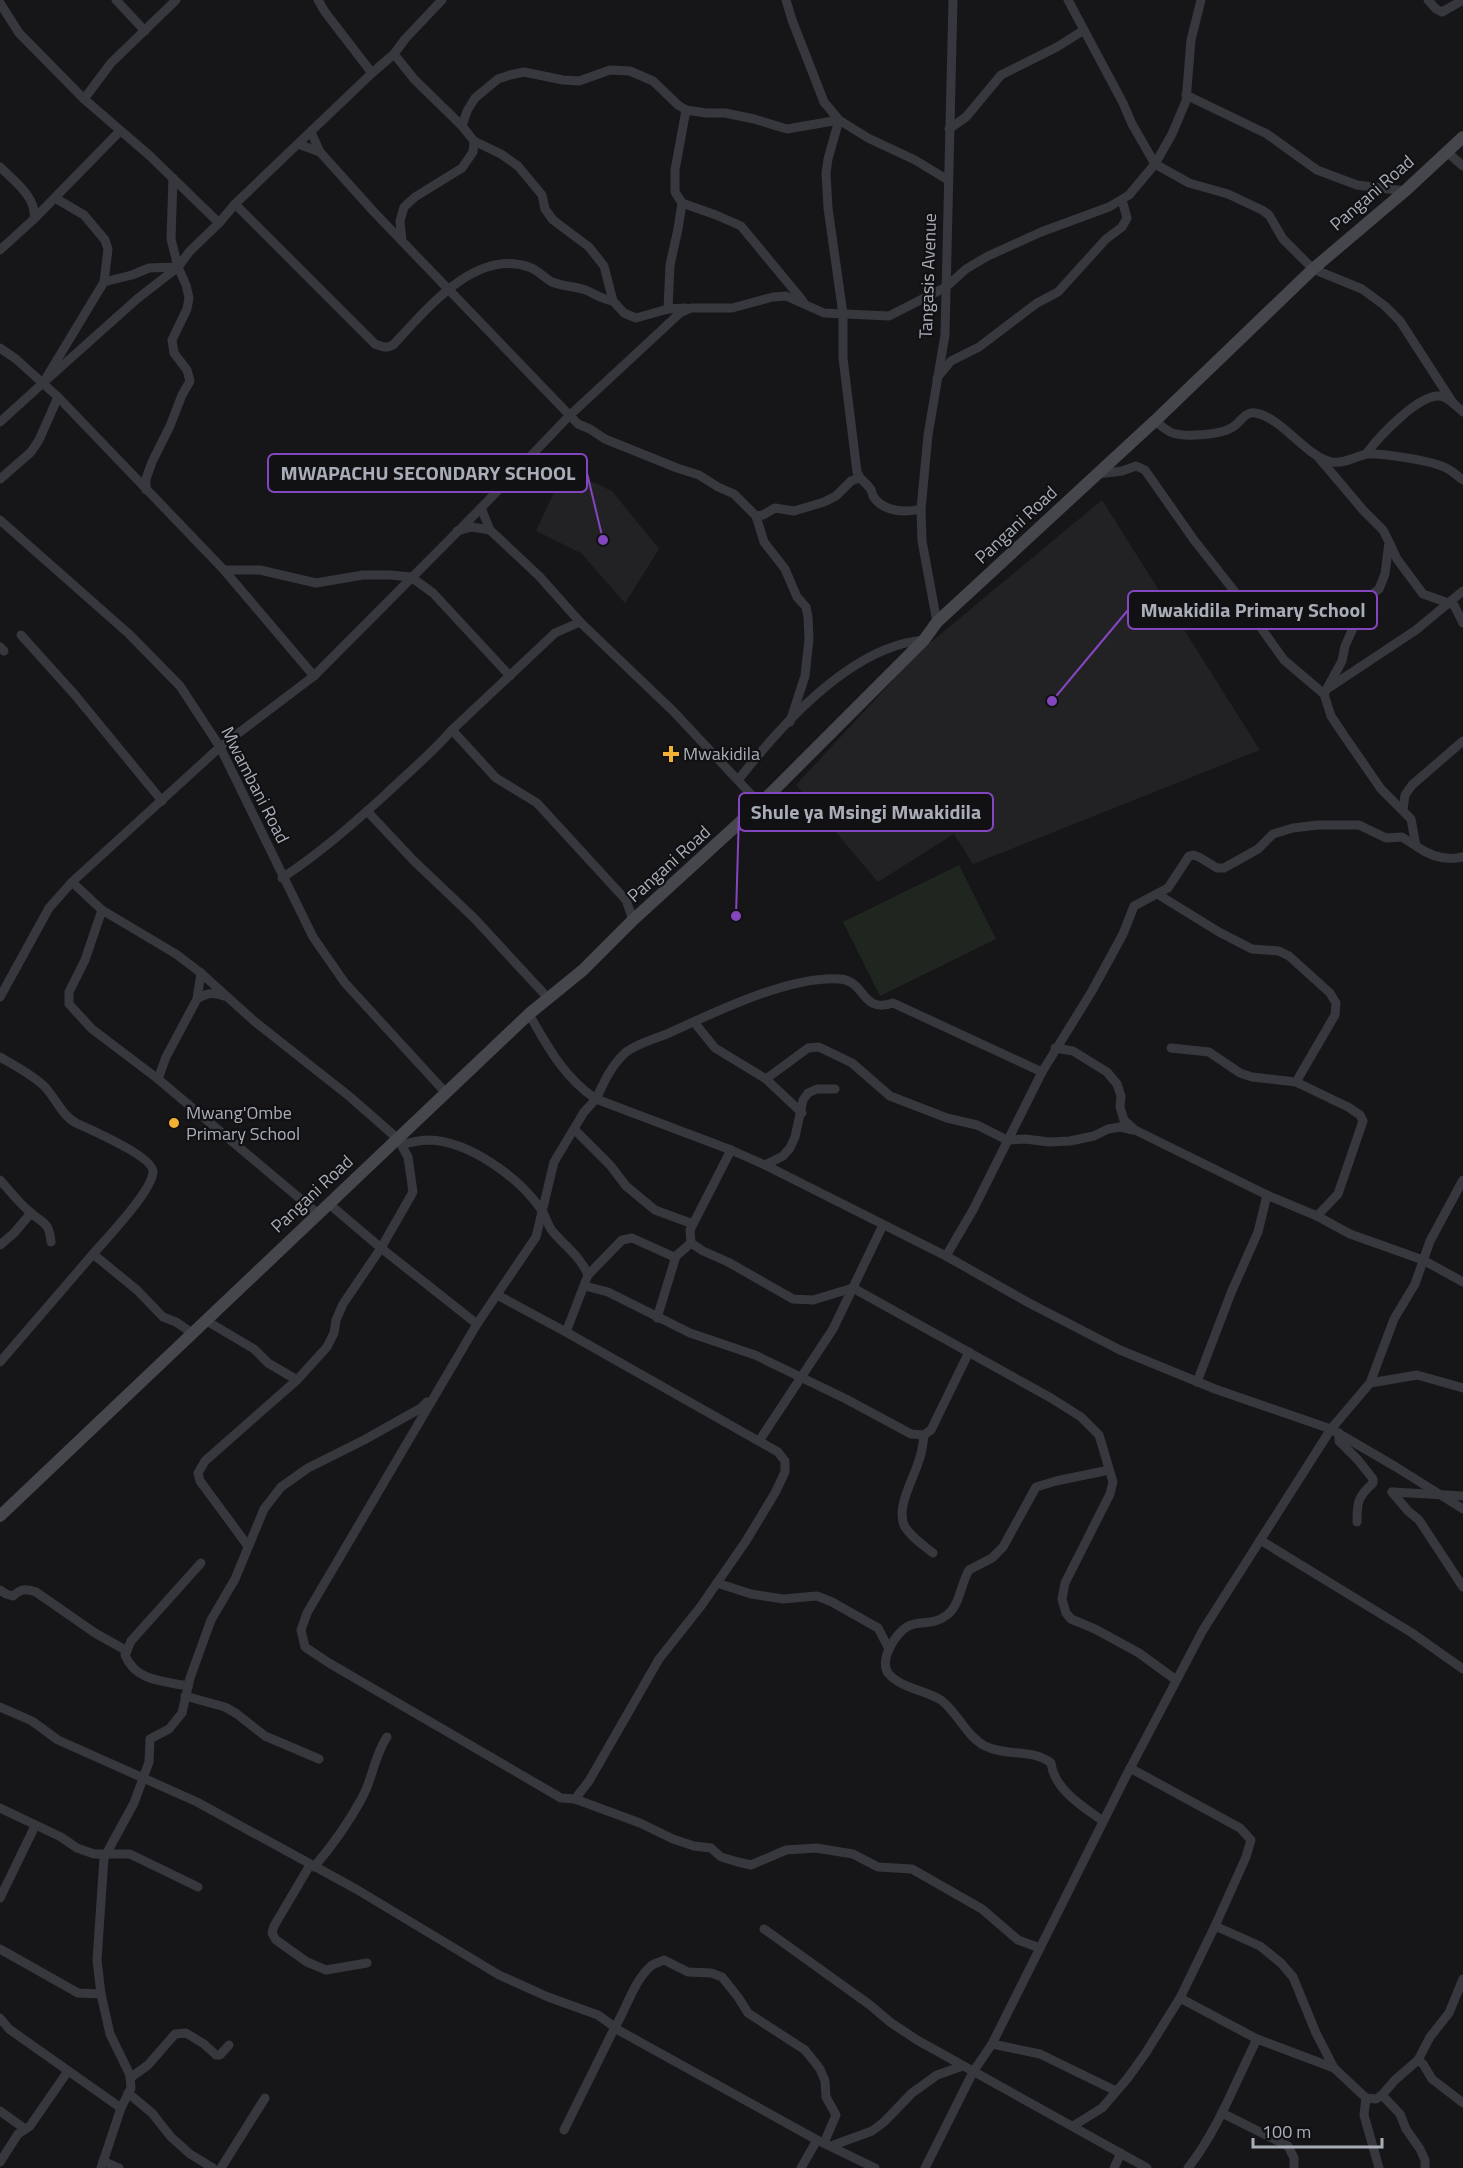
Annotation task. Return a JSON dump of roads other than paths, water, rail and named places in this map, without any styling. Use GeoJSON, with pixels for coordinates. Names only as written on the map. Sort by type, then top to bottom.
{"type":"FeatureCollection","features":[{"type":"Feature","properties":{"kind":"main road","name":"Pangani Road"},"geometry":{"type":"LineString","coordinates":[[0,1516],[328,1203],[400,1141],[446,1093],[529,1014],[583,970],[760,804],[924,640],[937,622],[1155,421],[1313,269],[1405,190],[1463,136]]}},
{"type":"Feature","properties":{"kind":"street"},"geometry":{"type":"LineString","coordinates":[[116,0],[145,31]]}},
{"type":"Feature","properties":{"kind":"street"},"geometry":{"type":"LineString","coordinates":[[84,99],[111,63],[176,0]]}},
{"type":"Feature","properties":{"kind":"street"},"geometry":{"type":"LineString","coordinates":[[318,0],[372,73]]}},
{"type":"Feature","properties":{"kind":"street"},"geometry":{"type":"LineString","coordinates":[[786,0],[824,102],[839,120],[867,138],[915,160],[948,180]]}},
{"type":"Feature","properties":{"kind":"street","name":"Tangasis Avenue"},"geometry":{"type":"LineString","coordinates":[[937,622],[922,541],[921,509],[928,435],[945,335],[953,0]]}},
{"type":"Feature","properties":{"kind":"street"},"geometry":{"type":"LineString","coordinates":[[1068,0],[1155,164],[1189,183],[1227,194],[1262,210],[1269,215],[1283,239],[1313,269],[1362,289],[1385,306],[1400,321],[1453,403]]}},
{"type":"Feature","properties":{"kind":"street"},"geometry":{"type":"LineString","coordinates":[[1428,0],[1442,12],[1463,0]]}},
{"type":"Feature","properties":{"kind":"street"},"geometry":{"type":"LineString","coordinates":[[0,422],[137,299],[178,267],[190,251],[235,204],[394,54],[439,1]]}},
{"type":"Feature","properties":{"kind":"street"},"geometry":{"type":"LineString","coordinates":[[394,54],[414,79],[462,126],[474,141],[501,154],[518,166],[542,195],[545,209],[553,220],[589,247],[604,266],[613,301],[624,313],[636,318],[668,309],[732,308],[772,297],[786,296],[824,313],[889,316],[946,286],[966,269],[988,256],[1041,232],[1109,207],[1139,186],[1172,134],[1186,95],[1191,40],[1202,1]]}},
{"type":"Feature","properties":{"kind":"street"},"geometry":{"type":"LineString","coordinates":[[0,3],[19,33],[84,99],[173,178],[219,223]]}},
{"type":"Feature","properties":{"kind":"street"},"geometry":{"type":"LineString","coordinates":[[949,129],[966,117],[1001,75],[1048,52],[1084,30]]}},
{"type":"Feature","properties":{"kind":"street"},"geometry":{"type":"LineString","coordinates":[[462,126],[475,98],[498,79],[524,72],[579,81],[610,70],[630,71],[653,81],[686,110],[725,113],[787,129],[839,120]]}},
{"type":"Feature","properties":{"kind":"street"},"geometry":{"type":"LineString","coordinates":[[1186,95],[1267,134],[1317,170],[1357,185],[1405,190]]}},
{"type":"Feature","properties":{"kind":"street"},"geometry":{"type":"LineString","coordinates":[[686,110],[675,170],[675,192],[682,203],[741,226],[804,303]]}},
{"type":"Feature","properties":{"kind":"street"},"geometry":{"type":"LineString","coordinates":[[839,120],[826,173],[830,234],[843,314],[843,358],[854,436],[855,465],[859,478],[870,487],[873,496],[880,503],[894,510],[909,513],[921,509]]}},
{"type":"Feature","properties":{"kind":"street"},"geometry":{"type":"LineString","coordinates":[[0,250],[34,219],[120,131]]}},
{"type":"Feature","properties":{"kind":"street"},"geometry":{"type":"LineString","coordinates":[[311,132],[320,152],[402,242],[578,424],[605,439],[699,475],[734,494],[756,516],[764,542],[784,569],[797,597],[806,607],[808,617],[809,639],[804,675],[790,722]]}},
{"type":"Feature","properties":{"kind":"street"},"geometry":{"type":"LineString","coordinates":[[402,242],[400,221],[404,207],[415,197],[462,168],[473,152],[474,141]]}},
{"type":"Feature","properties":{"kind":"street"},"geometry":{"type":"LineString","coordinates":[[298,144],[320,152]]}},
{"type":"Feature","properties":{"kind":"street"},"geometry":{"type":"LineString","coordinates":[[1447,152],[1463,166]]}},
{"type":"Feature","properties":{"kind":"street"},"geometry":{"type":"LineString","coordinates":[[0,167],[31,199],[35,210],[34,219]]}},
{"type":"Feature","properties":{"kind":"street"},"geometry":{"type":"LineString","coordinates":[[146,490],[146,479],[152,462],[190,381],[187,370],[177,359],[172,340],[187,309],[189,298],[171,239],[173,178]]}},
{"type":"Feature","properties":{"kind":"street"},"geometry":{"type":"LineString","coordinates":[[43,383],[104,282],[108,249],[105,240],[84,215],[55,198]]}},
{"type":"Feature","properties":{"kind":"street"},"geometry":{"type":"LineString","coordinates":[[936,380],[951,362],[979,347],[1037,303],[1058,292],[1106,239],[1122,227],[1127,218],[1122,200]]}},
{"type":"Feature","properties":{"kind":"street"},"geometry":{"type":"LineString","coordinates":[[668,309],[670,265],[682,203]]}},
{"type":"Feature","properties":{"kind":"street"},"geometry":{"type":"LineString","coordinates":[[235,204],[375,344],[382,347],[390,347],[394,344],[464,278],[477,271],[502,264],[532,268],[552,282],[588,291],[602,299],[613,301]]}},
{"type":"Feature","properties":{"kind":"street"},"geometry":{"type":"LineString","coordinates":[[104,282],[149,268],[178,267]]}},
{"type":"Feature","properties":{"kind":"street"},"geometry":{"type":"LineString","coordinates":[[0,997],[49,909],[72,882],[220,747],[314,676],[569,416],[680,313],[691,308]]}},
{"type":"Feature","properties":{"kind":"street"},"geometry":{"type":"LineString","coordinates":[[0,348],[16,359],[58,397],[224,570],[314,676]]}},
{"type":"Feature","properties":{"kind":"street"},"geometry":{"type":"LineString","coordinates":[[1366,454],[1388,429],[1419,404],[1433,396],[1443,397],[1463,412]]}},
{"type":"Feature","properties":{"kind":"street"},"geometry":{"type":"LineString","coordinates":[[0,479],[32,452],[58,397]]}},
{"type":"Feature","properties":{"kind":"street"},"geometry":{"type":"LineString","coordinates":[[1155,421],[1171,432],[1184,435],[1199,434],[1221,432],[1233,427],[1249,413],[1256,413],[1285,430],[1318,456],[1363,510],[1383,530],[1397,559],[1424,594],[1454,605],[1463,623]]}},
{"type":"Feature","properties":{"kind":"street"},"geometry":{"type":"LineString","coordinates":[[1318,456],[1332,462],[1347,461],[1366,454],[1430,462],[1448,469],[1463,480]]}},
{"type":"Feature","properties":{"kind":"street"},"geometry":{"type":"LineString","coordinates":[[1097,474],[1122,471],[1136,466],[1145,470],[1284,660],[1326,691]]}},
{"type":"Feature","properties":{"kind":"street"},"geometry":{"type":"LineString","coordinates":[[756,516],[775,508],[794,511],[824,502],[836,496],[851,481],[859,478]]}},
{"type":"Feature","properties":{"kind":"street"},"geometry":{"type":"LineString","coordinates":[[481,508],[490,530],[540,577],[580,622],[674,712],[760,804]]}},
{"type":"Feature","properties":{"kind":"street","name":"Mwambani Road"},"geometry":{"type":"LineString","coordinates":[[0,520],[122,627],[180,686],[220,747],[282,878],[313,937],[345,983],[446,1093]]}},
{"type":"Feature","properties":{"kind":"street"},"geometry":{"type":"LineString","coordinates":[[456,531],[472,527],[490,530]]}},
{"type":"Feature","properties":{"kind":"street"},"geometry":{"type":"LineString","coordinates":[[1389,542],[1385,574],[1379,590],[1364,604],[1345,646],[1342,662],[1326,691],[1331,716],[1381,789],[1411,819],[1416,846]]}},
{"type":"Feature","properties":{"kind":"street"},"geometry":{"type":"LineString","coordinates":[[224,570],[260,570],[316,583],[363,575],[390,574],[411,577],[433,593],[510,676]]}},
{"type":"Feature","properties":{"kind":"street"},"geometry":{"type":"LineString","coordinates":[[1326,691],[1416,630],[1463,591]]}},
{"type":"Feature","properties":{"kind":"street"},"geometry":{"type":"LineString","coordinates":[[282,878],[309,860],[367,811],[555,633],[580,622]]}},
{"type":"Feature","properties":{"kind":"street"},"geometry":{"type":"LineString","coordinates":[[21,635],[75,695],[162,801]]}},
{"type":"Feature","properties":{"kind":"street"},"geometry":{"type":"LineString","coordinates":[[739,779],[759,754],[816,694],[862,660],[907,641],[924,640]]}},
{"type":"Feature","properties":{"kind":"street"},"geometry":{"type":"LineString","coordinates":[[452,730],[496,778],[537,803],[626,900],[633,921]]}},
{"type":"Feature","properties":{"kind":"street"},"geometry":{"type":"LineString","coordinates":[[1403,810],[1405,795],[1412,785],[1463,741]]}},
{"type":"Feature","properties":{"kind":"street"},"geometry":{"type":"LineString","coordinates":[[367,811],[414,861],[474,918],[548,998]]}},
{"type":"Feature","properties":{"kind":"street"},"geometry":{"type":"LineString","coordinates":[[945,1256],[973,1210],[1055,1048],[1129,923],[1134,906],[1145,899],[1159,895],[1168,888],[1189,856],[1199,857],[1217,868],[1224,868],[1258,849],[1273,834],[1293,828],[1359,825],[1386,838],[1402,837],[1426,853],[1446,859],[1463,857]]}},
{"type":"Feature","properties":{"kind":"street"},"geometry":{"type":"LineString","coordinates":[[72,882],[102,910],[176,954],[201,973],[254,1021],[349,1096],[400,1141],[408,1157],[413,1192],[381,1248],[343,1304],[327,1347],[297,1380],[205,1461],[198,1473],[200,1481],[248,1546]]}},
{"type":"Feature","properties":{"kind":"street"},"geometry":{"type":"LineString","coordinates":[[1159,895],[1219,932],[1252,949],[1279,951],[1289,956],[1330,993],[1336,1003],[1335,1015],[1296,1082]]}},
{"type":"Feature","properties":{"kind":"street"},"geometry":{"type":"LineString","coordinates":[[102,910],[86,960],[69,992],[69,1004],[92,1029],[158,1079],[317,1214]]}},
{"type":"Feature","properties":{"kind":"street"},"geometry":{"type":"LineString","coordinates":[[158,1079],[166,1057],[197,999],[201,973]]}},
{"type":"Feature","properties":{"kind":"street"},"geometry":{"type":"LineString","coordinates":[[1040,1948],[1018,1940],[982,1909],[912,1869],[878,1867],[853,1854],[816,1848],[786,1850],[751,1865],[721,1857],[711,1848],[694,1846],[673,1839],[575,1799],[561,1798],[305,1647],[301,1630],[307,1612],[477,1324],[536,1237],[554,1162],[584,1112],[596,1099],[612,1067],[627,1051],[778,988],[832,978],[851,982],[871,1003],[881,1007],[893,1003],[1042,1072]]}},
{"type":"Feature","properties":{"kind":"street"},"geometry":{"type":"LineString","coordinates":[[197,999],[213,992],[226,997]]}},
{"type":"Feature","properties":{"kind":"street"},"geometry":{"type":"LineString","coordinates":[[529,1014],[569,1077],[596,1099],[765,1165],[945,1256],[1120,1350],[1243,1400],[1335,1431],[1463,1509]]}},
{"type":"Feature","properties":{"kind":"street"},"geometry":{"type":"LineString","coordinates":[[694,1022],[715,1048],[766,1079],[801,1113]]}},
{"type":"Feature","properties":{"kind":"street"},"geometry":{"type":"LineString","coordinates":[[766,1079],[808,1048],[819,1047],[852,1063],[891,1096],[947,1118],[977,1125],[1007,1140],[1070,1141],[1094,1136],[1108,1129],[1120,1127],[1135,1130],[1267,1195],[1317,1216],[1350,1234],[1423,1260],[1463,1282]]}},
{"type":"Feature","properties":{"kind":"street"},"geometry":{"type":"LineString","coordinates":[[1055,1048],[1073,1051],[1107,1072],[1117,1084],[1124,1120],[1135,1130]]}},
{"type":"Feature","properties":{"kind":"street"},"geometry":{"type":"LineString","coordinates":[[1171,1048],[1209,1052],[1240,1073],[1252,1077],[1296,1082],[1360,1115],[1363,1121],[1338,1194],[1317,1216]]}},
{"type":"Feature","properties":{"kind":"street"},"geometry":{"type":"LineString","coordinates":[[0,1057],[43,1085],[70,1120],[117,1142],[146,1161],[152,1167],[153,1172],[135,1204],[2,1356]]}},
{"type":"Feature","properties":{"kind":"street"},"geometry":{"type":"LineString","coordinates":[[765,1165],[783,1156],[790,1148],[803,1100],[808,1093],[817,1089],[835,1089]]}},
{"type":"Feature","properties":{"kind":"street"},"geometry":{"type":"LineString","coordinates":[[574,1129],[610,1165],[626,1186],[655,1210],[693,1224]]}},
{"type":"Feature","properties":{"kind":"street"},"geometry":{"type":"LineString","coordinates":[[400,1141],[430,1140],[461,1147],[520,1184],[542,1210],[551,1230],[584,1263],[588,1275]]}},
{"type":"Feature","properties":{"kind":"street"},"geometry":{"type":"LineString","coordinates":[[691,1243],[690,1230],[731,1150]]}},
{"type":"Feature","properties":{"kind":"street"},"geometry":{"type":"LineString","coordinates":[[0,1180],[30,1213],[40,1218],[47,1226],[51,1242]]}},
{"type":"Feature","properties":{"kind":"street"},"geometry":{"type":"LineString","coordinates":[[924,2168],[973,2072],[992,2044],[1130,1768],[1203,1630],[1260,1540],[1370,1383],[1394,1319],[1415,1284],[1430,1241],[1463,1180]]}},
{"type":"Feature","properties":{"kind":"street"},"geometry":{"type":"LineString","coordinates":[[1197,1382],[1231,1293],[1258,1232],[1267,1195]]}},
{"type":"Feature","properties":{"kind":"street"},"geometry":{"type":"LineString","coordinates":[[328,1203],[477,1324]]}},
{"type":"Feature","properties":{"kind":"street"},"geometry":{"type":"LineString","coordinates":[[0,1245],[14,1233],[30,1213]]}},
{"type":"Feature","properties":{"kind":"street"},"geometry":{"type":"LineString","coordinates":[[759,1441],[833,1329],[883,1225]]}},
{"type":"Feature","properties":{"kind":"street"},"geometry":{"type":"LineString","coordinates":[[567,1332],[588,1275],[622,1240],[632,1238],[676,1256]]}},
{"type":"Feature","properties":{"kind":"street"},"geometry":{"type":"LineString","coordinates":[[657,1318],[676,1256],[691,1243]]}},
{"type":"Feature","properties":{"kind":"street"},"geometry":{"type":"LineString","coordinates":[[691,1243],[793,1299],[813,1300],[854,1288],[1051,1398],[1092,1426],[1099,1436],[1113,1482],[1110,1494],[1065,1583],[1062,1599],[1066,1613],[1071,1619],[1139,1653],[1176,1680]]}},
{"type":"Feature","properties":{"kind":"street"},"geometry":{"type":"LineString","coordinates":[[93,1254],[137,1290],[163,1317],[176,1322],[192,1333]]}},
{"type":"Feature","properties":{"kind":"street"},"geometry":{"type":"LineString","coordinates":[[585,1286],[608,1292],[690,1333],[755,1355],[846,1399],[911,1434],[924,1435],[930,1430],[969,1352]]}},
{"type":"Feature","properties":{"kind":"street"},"geometry":{"type":"LineString","coordinates":[[497,1295],[759,1441],[778,1452],[785,1461],[785,1472],[775,1493],[746,1541],[659,1659],[589,1781],[575,1799]]}},
{"type":"Feature","properties":{"kind":"street"},"geometry":{"type":"LineString","coordinates":[[206,1320],[254,1348],[268,1363],[297,1380]]}},
{"type":"Feature","properties":{"kind":"street"},"geometry":{"type":"LineString","coordinates":[[1370,1383],[1417,1375],[1463,1388]]}},
{"type":"Feature","properties":{"kind":"street"},"geometry":{"type":"LineString","coordinates":[[119,2168],[102,2165],[121,2108],[131,2088],[130,2078],[110,2034],[101,1994],[97,1960],[104,1858],[120,1832],[149,1762],[150,1739],[175,1724],[182,1713],[188,1686],[211,1620],[235,1579],[264,1509],[281,1487],[308,1468],[421,1408],[436,1394]]}},
{"type":"Feature","properties":{"kind":"street"},"geometry":{"type":"LineString","coordinates":[[1335,1431],[1339,1441],[1373,1479],[1373,1483],[1357,1501],[1357,1522]]}},
{"type":"Feature","properties":{"kind":"street"},"geometry":{"type":"LineString","coordinates":[[924,1435],[923,1449],[918,1466],[908,1484],[902,1512],[904,1526],[914,1539],[933,1553]]}},
{"type":"Feature","properties":{"kind":"street"},"geometry":{"type":"LineString","coordinates":[[1103,1821],[1073,1800],[1052,1774],[1051,1763],[1027,1752],[1004,1753],[984,1745],[971,1735],[944,1702],[929,1693],[894,1679],[886,1671],[885,1663],[889,1649],[904,1628],[913,1623],[936,1620],[947,1615],[956,1602],[969,1570],[992,1558],[1003,1547],[1036,1487],[1109,1470]]}},
{"type":"Feature","properties":{"kind":"street"},"geometry":{"type":"LineString","coordinates":[[1463,1496],[1392,1492],[1419,1520],[1463,1587]]}},
{"type":"Feature","properties":{"kind":"street"},"geometry":{"type":"LineString","coordinates":[[1260,1540],[1412,1633],[1463,1668]]}},
{"type":"Feature","properties":{"kind":"street"},"geometry":{"type":"LineString","coordinates":[[188,1686],[150,1680],[128,1664],[125,1655],[132,1641],[201,1563]]}},
{"type":"Feature","properties":{"kind":"street"},"geometry":{"type":"LineString","coordinates":[[717,1583],[751,1594],[783,1599],[817,1596],[878,1628],[889,1649]]}},
{"type":"Feature","properties":{"kind":"street"},"geometry":{"type":"LineString","coordinates":[[0,1590],[13,1596],[20,1590],[29,1589],[36,1592],[95,1633],[127,1651]]}},
{"type":"Feature","properties":{"kind":"street"},"geometry":{"type":"LineString","coordinates":[[185,1696],[225,1707],[265,1736],[286,1747],[319,1759]]}},
{"type":"Feature","properties":{"kind":"street"},"geometry":{"type":"LineString","coordinates":[[0,1707],[32,1721],[58,1740],[197,1802],[499,1975],[548,1997],[598,2015],[615,2027],[824,2143],[875,2168]]}},
{"type":"Feature","properties":{"kind":"street"},"geometry":{"type":"LineString","coordinates":[[367,1963],[326,1970],[307,1962],[276,1940],[273,1933],[274,1926],[312,1866],[330,1848],[362,1798],[378,1750],[387,1737]]}},
{"type":"Feature","properties":{"kind":"street"},"geometry":{"type":"LineString","coordinates":[[1073,2126],[1102,2108],[1146,2054],[1180,1998],[1215,1926],[1246,1857],[1251,1840],[1240,1828],[1130,1768]]}},
{"type":"Feature","properties":{"kind":"street"},"geometry":{"type":"LineString","coordinates":[[0,1808],[61,1837],[77,1848],[94,1854],[130,1854],[198,1887]]}},
{"type":"Feature","properties":{"kind":"street"},"geometry":{"type":"LineString","coordinates":[[0,1898],[35,1826]]}},
{"type":"Feature","properties":{"kind":"street"},"geometry":{"type":"LineString","coordinates":[[1215,1926],[1260,1946],[1281,1963],[1293,1977],[1316,2033],[1334,2068],[1366,2098],[1376,2099],[1382,2096],[1395,2080],[1418,2060],[1430,2037],[1449,2013],[1463,1979]]}},
{"type":"Feature","properties":{"kind":"street"},"geometry":{"type":"LineString","coordinates":[[764,1929],[870,2005],[890,2022],[963,2067],[1147,2168]]}},
{"type":"Feature","properties":{"kind":"street"},"geometry":{"type":"LineString","coordinates":[[0,1949],[78,1993],[101,1994]]}},
{"type":"Feature","properties":{"kind":"street"},"geometry":{"type":"LineString","coordinates":[[564,2130],[631,1996],[651,1965],[664,1960],[688,1972],[711,1973],[722,1977],[748,2013],[805,2050],[819,2069],[825,2081],[826,2097],[836,2115],[824,2143],[801,2168]]}},
{"type":"Feature","properties":{"kind":"street"},"geometry":{"type":"LineString","coordinates":[[1180,1998],[1257,2040],[1334,2068]]}},
{"type":"Feature","properties":{"kind":"street"},"geometry":{"type":"LineString","coordinates":[[0,2018],[9,2029],[121,2108]]}},
{"type":"Feature","properties":{"kind":"street"},"geometry":{"type":"LineString","coordinates":[[130,2078],[148,2065],[175,2034],[186,2033],[216,2055],[220,2055],[230,2045]]}},
{"type":"Feature","properties":{"kind":"street"},"geometry":{"type":"LineString","coordinates":[[1188,2168],[1222,2113],[1257,2040]]}},
{"type":"Feature","properties":{"kind":"street"},"geometry":{"type":"LineString","coordinates":[[992,2044],[1040,2054],[1116,2091]]}},
{"type":"Feature","properties":{"kind":"street"},"geometry":{"type":"LineString","coordinates":[[1418,2060],[1432,2079],[1463,2103]]}},
{"type":"Feature","properties":{"kind":"street"},"geometry":{"type":"LineString","coordinates":[[824,2143],[872,2131],[912,2093],[937,2075],[963,2067]]}},
{"type":"Feature","properties":{"kind":"street"},"geometry":{"type":"LineString","coordinates":[[0,2162],[18,2134],[30,2126],[68,2071]]}},
{"type":"Feature","properties":{"kind":"street"},"geometry":{"type":"LineString","coordinates":[[128,2093],[152,2113],[171,2137],[190,2154],[213,2168]]}},
{"type":"Feature","properties":{"kind":"street"},"geometry":{"type":"LineString","coordinates":[[1382,2096],[1400,2114],[1406,2129],[1420,2149],[1425,2160],[1425,2168]]}},
{"type":"Feature","properties":{"kind":"street"},"geometry":{"type":"LineString","coordinates":[[221,2168],[265,2098]]}},
{"type":"Feature","properties":{"kind":"street"},"geometry":{"type":"LineString","coordinates":[[1366,2098],[1364,2115],[1378,2168]]}},
{"type":"Feature","properties":{"kind":"street"},"geometry":{"type":"LineString","coordinates":[[0,2111],[25,2129]]}},
{"type":"Feature","properties":{"kind":"street"},"geometry":{"type":"LineString","coordinates":[[1222,2113],[1288,2146],[1294,2158],[1293,2168]]}},
{"type":"Feature","properties":{"kind":"street"},"geometry":{"type":"LineString","coordinates":[[1114,2168],[1121,2153]]}},
{"type":"Feature","properties":{"kind":"place","name":"MWAPACHU SECONDARY SCHOOL"},"geometry":{"type":"Point","coordinates":[603,540]}},
{"type":"Feature","properties":{"kind":"place","name":"Mwakidila Primary School"},"geometry":{"type":"Point","coordinates":[1052,701]}},
{"type":"Feature","properties":{"kind":"place","name":"Mwakidila"},"geometry":{"type":"Point","coordinates":[671,754]}},
{"type":"Feature","properties":{"kind":"place","name":"Shule ya Msingi Mwakidila"},"geometry":{"type":"Point","coordinates":[736,916]}},
{"type":"Feature","properties":{"kind":"place","name":"Mwang'Ombe Primary School"},"geometry":{"type":"Point","coordinates":[174,1123]}}]}
